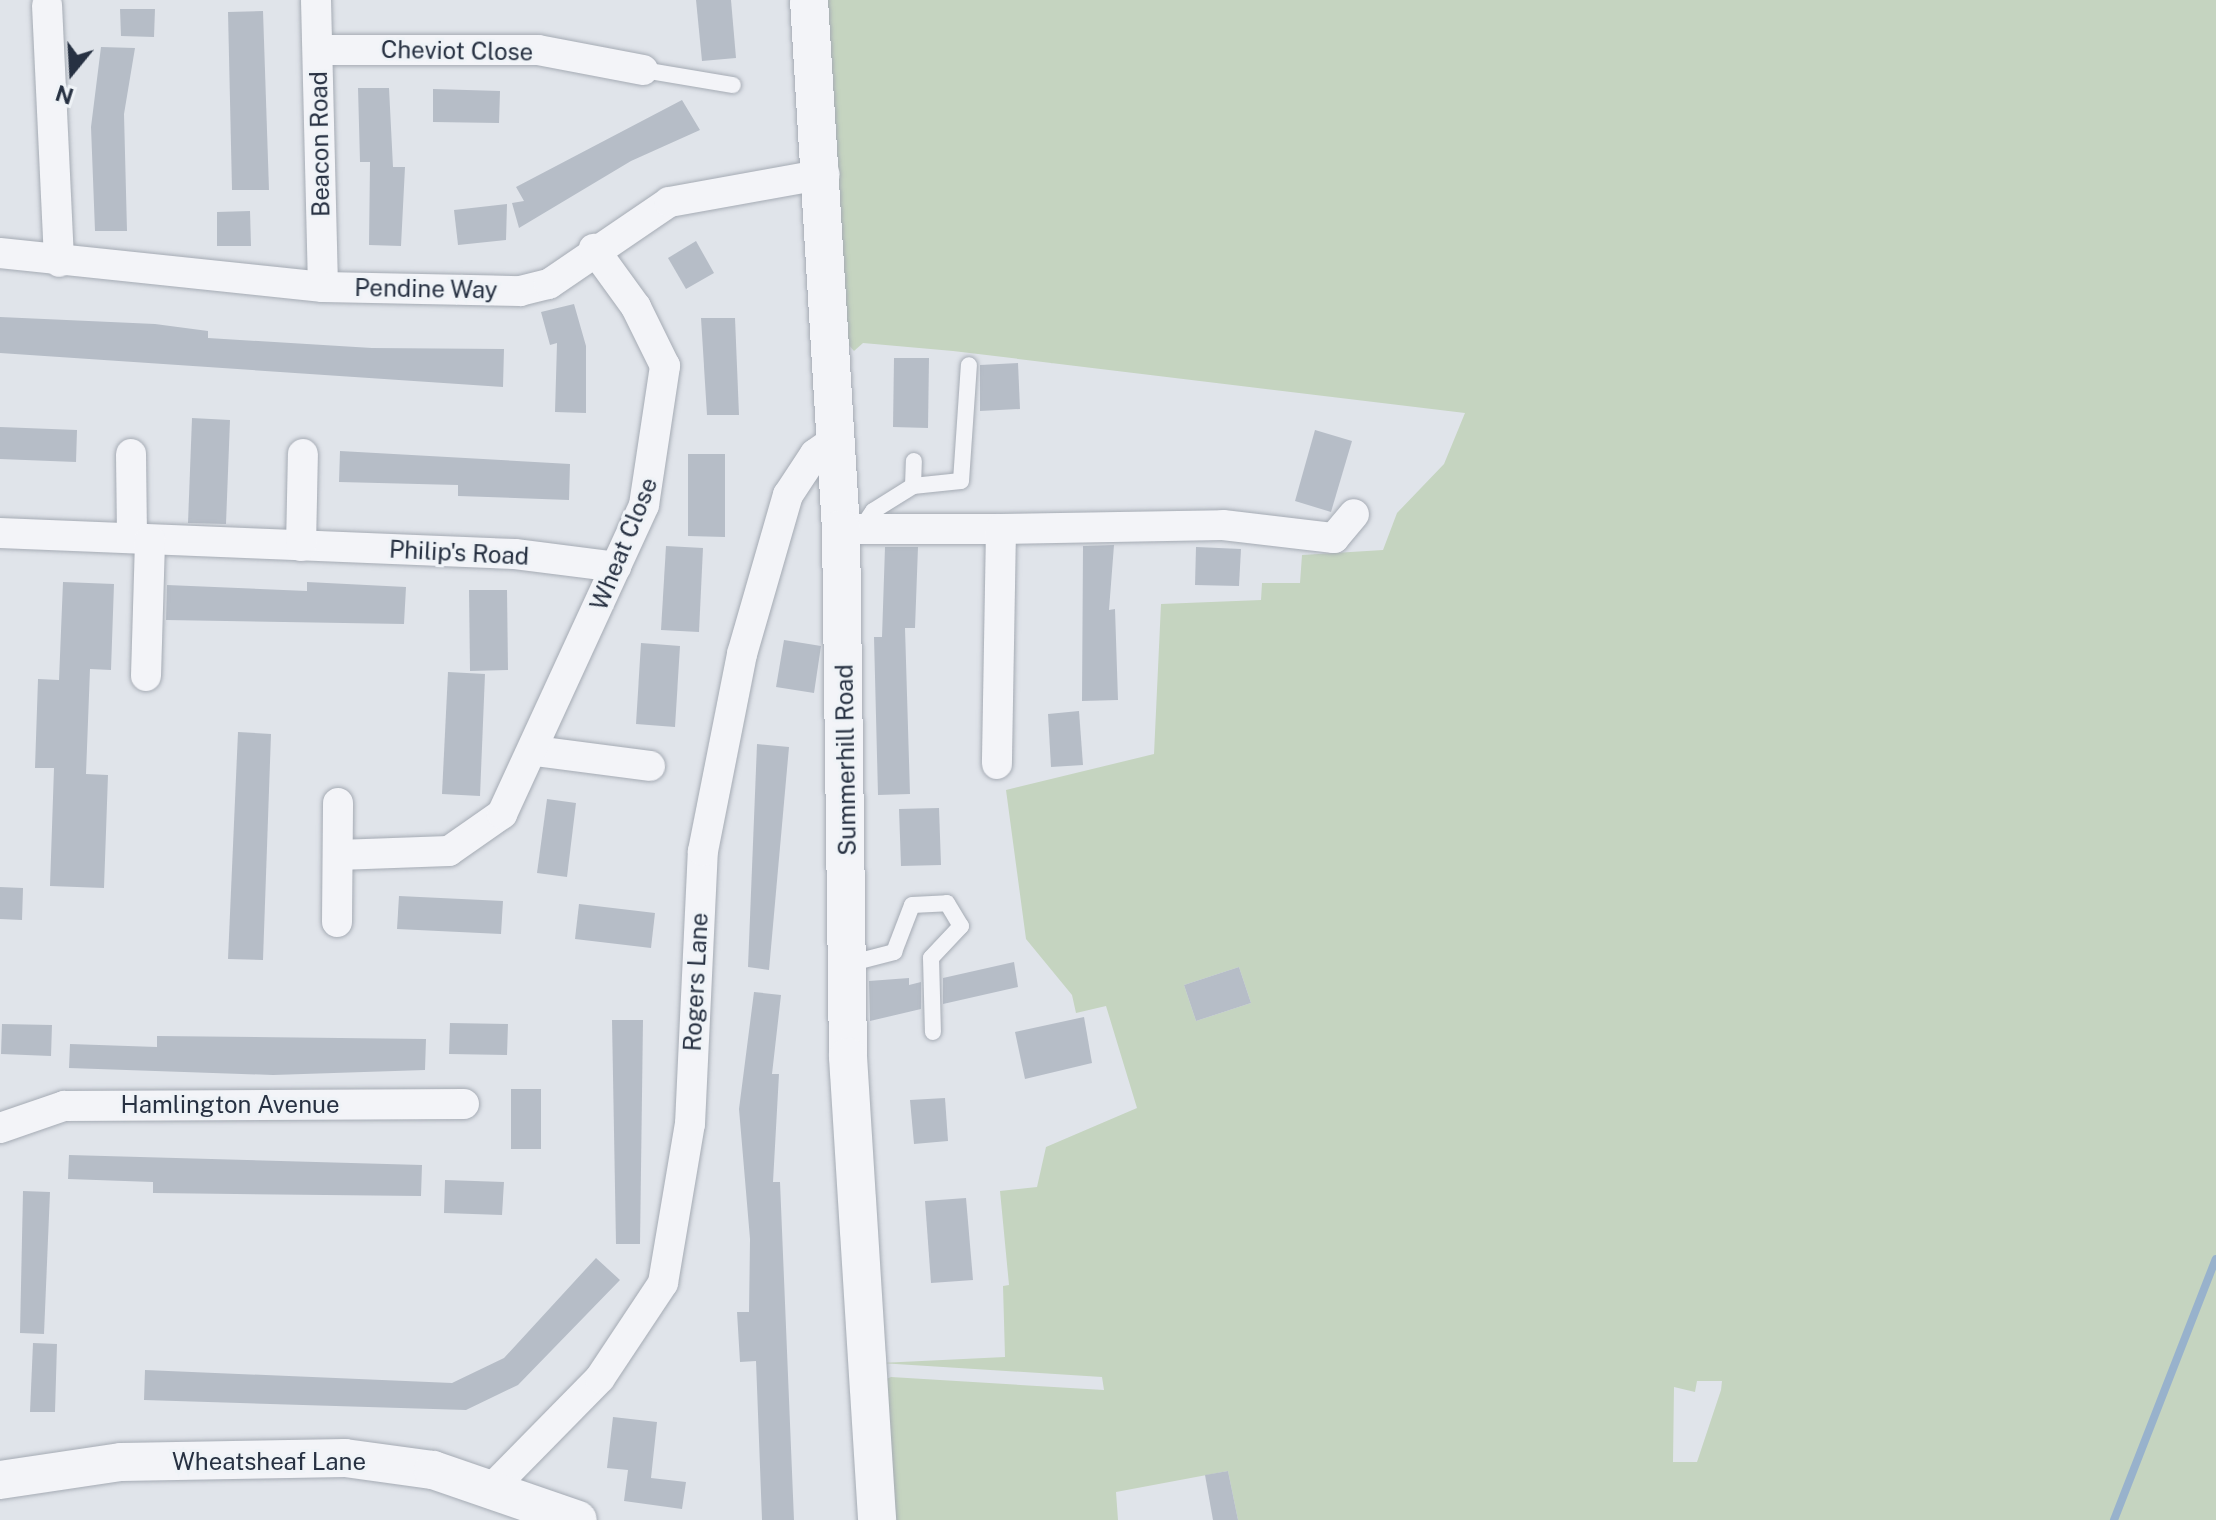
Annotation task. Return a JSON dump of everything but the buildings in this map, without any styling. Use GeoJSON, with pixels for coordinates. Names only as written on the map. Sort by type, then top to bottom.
{"type":"FeatureCollection","features":[{"type":"Feature","properties":{"kind":"street","name":"Beacon Road"},"geometry":{"type":"LineString","coordinates":[[316,0],[323,287]]}},
{"type":"Feature","properties":{"kind":"street","name":"Summerhill Road"},"geometry":{"type":"LineString","coordinates":[[809,0],[824,174],[835,440],[851,529],[848,964],[877,1520]]}},
{"type":"Feature","properties":{"kind":"street"},"geometry":{"type":"LineString","coordinates":[[47,5],[59,262]]}},
{"type":"Feature","properties":{"kind":"street","name":"Cheviot Close"},"geometry":{"type":"LineString","coordinates":[[318,50],[538,50],[643,70]]}},
{"type":"Feature","properties":{"kind":"street","name":"Pendine Way"},"geometry":{"type":"LineString","coordinates":[[0,253],[59,262],[323,287],[520,291],[549,284],[594,249],[669,202],[705,190],[824,174]]}},
{"type":"Feature","properties":{"kind":"street","name":"Wheat Close"},"geometry":{"type":"LineString","coordinates":[[338,855],[449,851],[502,814],[536,751],[616,567],[654,470],[665,366],[636,307],[594,249]]}},
{"type":"Feature","properties":{"kind":"street","name":"Rogers Lane"},"geometry":{"type":"LineString","coordinates":[[492,1488],[600,1378],[663,1283],[690,1124],[703,851],[742,654],[788,495],[815,454],[835,440]]}},
{"type":"Feature","properties":{"kind":"street"},"geometry":{"type":"LineString","coordinates":[[131,454],[141,539],[146,676]]}},
{"type":"Feature","properties":{"kind":"street"},"geometry":{"type":"LineString","coordinates":[[301,546],[303,454]]}},
{"type":"Feature","properties":{"kind":"street"},"geometry":{"type":"LineString","coordinates":[[851,529],[1223,525],[1334,538],[1354,514]]}},
{"type":"Feature","properties":{"kind":"street"},"geometry":{"type":"LineString","coordinates":[[997,764],[1001,529]]}},
{"type":"Feature","properties":{"kind":"street","name":"Philip's Road"},"geometry":{"type":"LineString","coordinates":[[0,533],[515,554],[616,567]]}},
{"type":"Feature","properties":{"kind":"street"},"geometry":{"type":"LineString","coordinates":[[536,751],[650,766]]}},
{"type":"Feature","properties":{"kind":"street"},"geometry":{"type":"LineString","coordinates":[[337,922],[338,803]]}},
{"type":"Feature","properties":{"kind":"street","name":"Hamlington Avenue"},"geometry":{"type":"LineString","coordinates":[[0,1128],[64,1106],[464,1104]]}},
{"type":"Feature","properties":{"kind":"street","name":"Wheatsheaf Lane"},"geometry":{"type":"LineString","coordinates":[[0,1480],[121,1462],[345,1458],[492,1488],[578,1520]]}},
{"type":"Feature","properties":{"kind":"lane"},"geometry":{"type":"LineString","coordinates":[[643,70],[733,85]]}},
{"type":"Feature","properties":{"kind":"lane"},"geometry":{"type":"LineString","coordinates":[[851,529],[913,486],[961,481],[969,365]]}},
{"type":"Feature","properties":{"kind":"lane"},"geometry":{"type":"LineString","coordinates":[[913,486],[914,461]]}},
{"type":"Feature","properties":{"kind":"lane"},"geometry":{"type":"LineString","coordinates":[[848,964],[894,952],[912,905],[947,903],[961,926],[931,958],[933,1032]]}},
{"type":"Feature","properties":{"kind":"green space"},"geometry":{"type":"Polygon","coordinates":[[[821,0],[2216,0],[2216,1520],[1238,1520],[1228,1471],[1116,1492],[1118,1520],[883,1520],[876,1383],[891,1377],[1104,1390],[1102,1377],[880,1363],[1005,1357],[1003,1286],[1009,1285],[1000,1191],[1037,1187],[1046,1147],[1137,1108],[1106,1006],[1076,1013],[1072,995],[1026,939],[1006,790],[1154,754],[1161,604],[1261,600],[1262,583],[1300,583],[1302,555],[1383,550],[1397,513],[1444,464],[1465,413],[953,351],[863,343],[854,351],[840,335],[821,0]],[[1239,967],[1184,985],[1196,1021],[1251,1003],[1239,967]],[[1697,1381],[1695,1392],[1674,1387],[1673,1462],[1697,1462],[1721,1390],[1722,1381],[1697,1381]]]}},
{"type":"Feature","properties":{"kind":"waterway"},"geometry":{"type":"LineString","coordinates":[[2114,1520],[2216,1259]]}}]}
